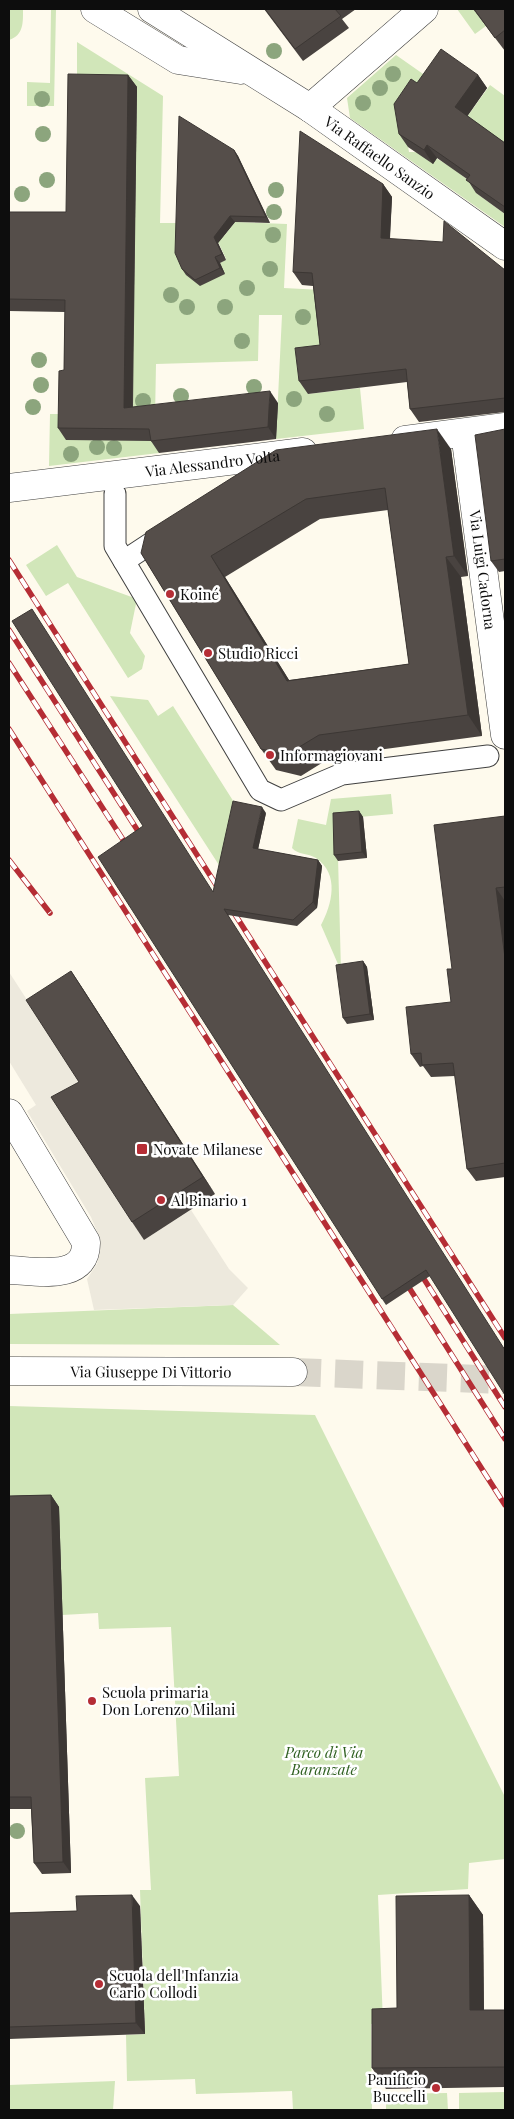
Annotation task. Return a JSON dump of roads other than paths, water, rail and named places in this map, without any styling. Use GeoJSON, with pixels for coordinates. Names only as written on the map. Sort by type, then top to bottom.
{"type":"FeatureCollection","features":[{"type":"Feature","properties":{"kind":"street","name":"Via Raffaello Sanzio"},"geometry":{"type":"LineString","coordinates":[[95,9],[178,60],[253,72]]}},
{"type":"Feature","properties":{"kind":"street","name":"Via Raffaello Sanzio"},"geometry":{"type":"LineString","coordinates":[[152,9],[310,108],[505,246]]}},
{"type":"Feature","properties":{"kind":"street"},"geometry":{"type":"LineString","coordinates":[[310,108],[424,9]]}},
{"type":"Feature","properties":{"kind":"street"},"geometry":{"type":"LineString","coordinates":[[379,443],[505,427]]}},
{"type":"Feature","properties":{"kind":"street","name":"Via Luigi Cadorna"},"geometry":{"type":"LineString","coordinates":[[465,432],[505,735]]}},
{"type":"Feature","properties":{"kind":"street","name":"Via Alessandro Volta"},"geometry":{"type":"LineString","coordinates":[[9,488],[331,449]]}},
{"type":"Feature","properties":{"kind":"street"},"geometry":{"type":"LineString","coordinates":[[115,494],[115,546],[258,787],[263,792],[281,800],[342,774],[488,756]]}},
{"type":"Feature","properties":{"kind":"street"},"geometry":{"type":"LineString","coordinates":[[124,560],[182,523]]}},
{"type":"Feature","properties":{"kind":"street"},"geometry":{"type":"LineString","coordinates":[[9,1113],[86,1242],[86,1252],[82,1262],[74,1269],[59,1271],[9,1270]]}},
{"type":"Feature","properties":{"kind":"street","name":"Via Giuseppe Di Vittorio"},"geometry":{"type":"LineString","coordinates":[[9,1371],[294,1372]]}},
{"type":"Feature","properties":{"kind":"tunnel"},"geometry":{"type":"LineString","coordinates":[[293,1372],[505,1380]]}},
{"type":"Feature","properties":{"kind":"railway"},"geometry":{"type":"LineString","coordinates":[[9,560],[505,1338]]}},
{"type":"Feature","properties":{"kind":"railway"},"geometry":{"type":"LineString","coordinates":[[9,630],[145,842]]}},
{"type":"Feature","properties":{"kind":"railway"},"geometry":{"type":"LineString","coordinates":[[9,663],[131,852]]}},
{"type":"Feature","properties":{"kind":"railway"},"geometry":{"type":"LineString","coordinates":[[9,729],[505,1505]]}},
{"type":"Feature","properties":{"kind":"railway"},"geometry":{"type":"LineString","coordinates":[[9,860],[50,913]]}},
{"type":"Feature","properties":{"kind":"railway"},"geometry":{"type":"LineString","coordinates":[[417,1268],[505,1407]]}},
{"type":"Feature","properties":{"kind":"railway"},"geometry":{"type":"LineString","coordinates":[[403,1278],[505,1439]]}},
{"type":"Feature","properties":{"kind":"place","name":"Koiné"},"geometry":{"type":"Point","coordinates":[170,594]}},
{"type":"Feature","properties":{"kind":"place","name":"Studio Ricci"},"geometry":{"type":"Point","coordinates":[208,653]}},
{"type":"Feature","properties":{"kind":"place","name":"Informagiovani"},"geometry":{"type":"Point","coordinates":[270,755]}},
{"type":"Feature","properties":{"kind":"place","name":"Novate Milanese"},"geometry":{"type":"Point","coordinates":[142,1149]}},
{"type":"Feature","properties":{"kind":"place","name":"Al Binario 1"},"geometry":{"type":"Point","coordinates":[161,1200]}},
{"type":"Feature","properties":{"kind":"place","name":"Scuola primaria Don Lorenzo Milani"},"geometry":{"type":"Point","coordinates":[92,1701]}},
{"type":"Feature","properties":{"kind":"place","name":"Scuola dell'Infanzia Carlo Collodi"},"geometry":{"type":"Point","coordinates":[99,1984]}},
{"type":"Feature","properties":{"kind":"place","name":"Panificio Buccelli"},"geometry":{"type":"Point","coordinates":[436,2088]}},
{"type":"Feature","properties":{"kind":"park label","name":"Parco di Via Baranzate"},"geometry":{"type":"Point","coordinates":[324,1760]}}]}
